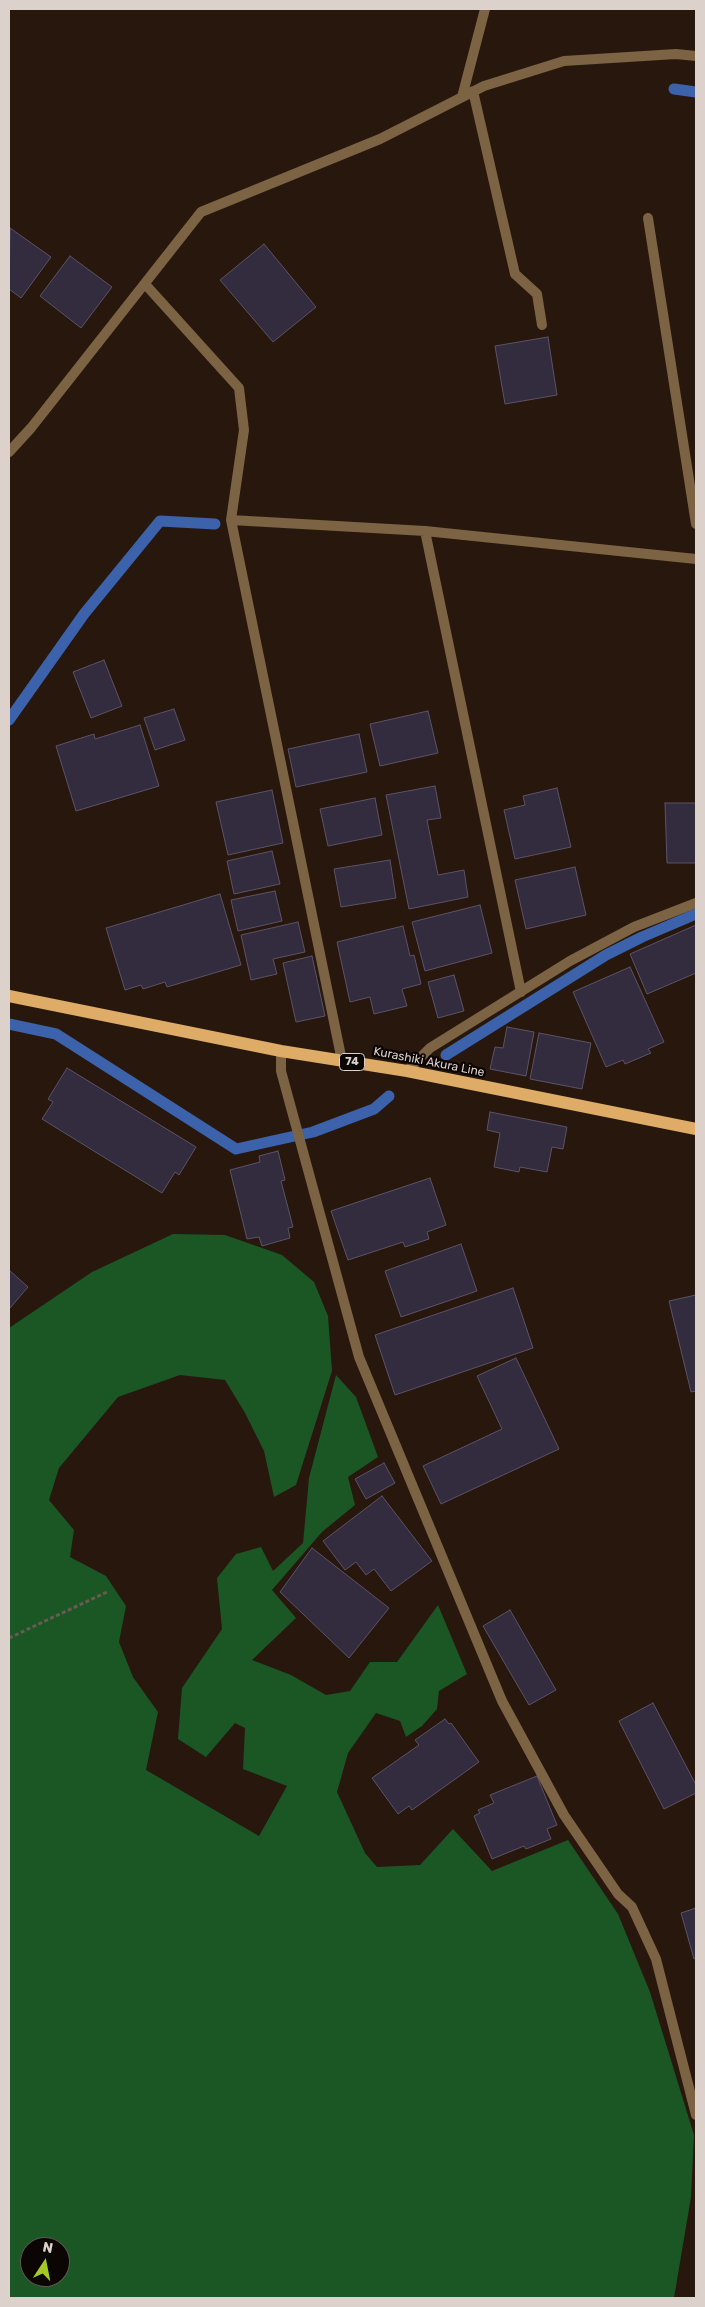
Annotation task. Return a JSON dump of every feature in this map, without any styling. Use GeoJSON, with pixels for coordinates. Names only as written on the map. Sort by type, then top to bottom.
{"type":"FeatureCollection","features":[{"type":"Feature","properties":{"kind":"main road","name":"Kurashiki Akura Line"},"geometry":{"type":"LineString","coordinates":[[9,996],[281,1051],[407,1072],[696,1129]]}},
{"type":"Feature","properties":{"kind":"street"},"geometry":{"type":"LineString","coordinates":[[462,97],[485,9]]}},
{"type":"Feature","properties":{"kind":"street"},"geometry":{"type":"LineString","coordinates":[[9,452],[31,428],[201,212],[380,138],[484,86],[564,61],[676,54],[696,56]]}},
{"type":"Feature","properties":{"kind":"street"},"geometry":{"type":"LineString","coordinates":[[472,91],[515,274],[537,294],[542,325]]}},
{"type":"Feature","properties":{"kind":"street"},"geometry":{"type":"LineString","coordinates":[[648,218],[696,524]]}},
{"type":"Feature","properties":{"kind":"street"},"geometry":{"type":"LineString","coordinates":[[145,284],[239,388],[244,430],[231,520],[342,1061]]}},
{"type":"Feature","properties":{"kind":"street"},"geometry":{"type":"LineString","coordinates":[[231,520],[425,531],[696,558]]}},
{"type":"Feature","properties":{"kind":"street"},"geometry":{"type":"LineString","coordinates":[[425,531],[521,992]]}},
{"type":"Feature","properties":{"kind":"street"},"geometry":{"type":"LineString","coordinates":[[407,1072],[430,1048],[570,961],[634,927],[696,903]]}},
{"type":"Feature","properties":{"kind":"street"},"geometry":{"type":"LineString","coordinates":[[281,1051],[281,1071],[362,1366],[502,1701],[564,1815],[618,1894],[632,1907],[656,1959],[696,2115]]}},
{"type":"Feature","properties":{"kind":"path"},"geometry":{"type":"LineString","coordinates":[[9,1638],[109,1591]]}},
{"type":"Feature","properties":{"kind":"green space"},"geometry":{"type":"Polygon","coordinates":[[[173,1234],[225,1235],[282,1255],[314,1282],[328,1316],[332,1371],[296,1485],[274,1497],[264,1451],[245,1413],[225,1380],[180,1375],[118,1397],[59,1468],[49,1500],[74,1530],[70,1557],[106,1576],[126,1606],[119,1642],[133,1677],[158,1712],[146,1770],[259,1836],[287,1786],[243,1769],[245,1728],[235,1723],[206,1757],[178,1739],[182,1688],[222,1629],[217,1578],[236,1554],[261,1547],[273,1571],[303,1543],[309,1478],[336,1375],[356,1397],[378,1457],[348,1477],[355,1505],[322,1532],[272,1590],[296,1618],[252,1660],[291,1675],[326,1695],[350,1691],[370,1662],[397,1662],[438,1605],[467,1674],[439,1691],[437,1709],[422,1726],[406,1737],[400,1721],[376,1713],[348,1753],[337,1792],[365,1853],[377,1867],[420,1865],[453,1829],[492,1871],[568,1840],[618,1914],[650,1992],[694,2135],[691,2197],[674,2298],[9,2298],[9,1328],[92,1272],[173,1234]]]}},
{"type":"Feature","properties":{"kind":"building"},"geometry":{"type":"Polygon","coordinates":[[[10,228],[51,257],[21,298],[9,289],[10,228]]]}},
{"type":"Feature","properties":{"kind":"building"},"geometry":{"type":"Polygon","coordinates":[[[264,244],[316,307],[273,342],[220,280],[264,244]]]}},
{"type":"Feature","properties":{"kind":"building"},"geometry":{"type":"Polygon","coordinates":[[[70,256],[112,287],[81,328],[40,296],[70,256]]]}},
{"type":"Feature","properties":{"kind":"building"},"geometry":{"type":"Polygon","coordinates":[[[548,337],[557,395],[505,404],[495,346],[548,337]]]}},
{"type":"Feature","properties":{"kind":"building"},"geometry":{"type":"Polygon","coordinates":[[[104,660],[122,706],[91,718],[73,672],[104,660]]]}},
{"type":"Feature","properties":{"kind":"building"},"geometry":{"type":"Polygon","coordinates":[[[174,709],[185,740],[155,750],[144,718],[174,709]]]}},
{"type":"Feature","properties":{"kind":"building"},"geometry":{"type":"Polygon","coordinates":[[[428,711],[438,753],[380,766],[370,724],[428,711]]]}},
{"type":"Feature","properties":{"kind":"building"},"geometry":{"type":"Polygon","coordinates":[[[140,725],[159,786],[76,811],[56,746],[94,734],[95,739],[140,725]]]}},
{"type":"Feature","properties":{"kind":"building"},"geometry":{"type":"Polygon","coordinates":[[[359,734],[367,772],[296,787],[288,749],[359,734]]]}},
{"type":"Feature","properties":{"kind":"building"},"geometry":{"type":"Polygon","coordinates":[[[435,786],[441,818],[427,820],[438,875],[464,870],[468,897],[409,909],[386,795],[435,786]]]}},
{"type":"Feature","properties":{"kind":"building"},"geometry":{"type":"Polygon","coordinates":[[[557,788],[571,847],[515,859],[504,810],[525,805],[523,796],[557,788]]]}},
{"type":"Feature","properties":{"kind":"building"},"geometry":{"type":"Polygon","coordinates":[[[272,790],[283,843],[228,855],[216,802],[272,790]]]}},
{"type":"Feature","properties":{"kind":"building"},"geometry":{"type":"Polygon","coordinates":[[[375,798],[382,835],[328,846],[320,809],[375,798]]]}},
{"type":"Feature","properties":{"kind":"building"},"geometry":{"type":"Polygon","coordinates":[[[665,803],[696,803],[696,863],[667,863],[665,803]]]}},
{"type":"Feature","properties":{"kind":"building"},"geometry":{"type":"Polygon","coordinates":[[[272,851],[280,884],[234,894],[227,861],[272,851]]]}},
{"type":"Feature","properties":{"kind":"building"},"geometry":{"type":"Polygon","coordinates":[[[390,860],[396,898],[341,907],[334,869],[390,860]]]}},
{"type":"Feature","properties":{"kind":"building"},"geometry":{"type":"Polygon","coordinates":[[[575,867],[586,915],[526,929],[515,880],[575,867]]]}},
{"type":"Feature","properties":{"kind":"building"},"geometry":{"type":"Polygon","coordinates":[[[275,891],[282,921],[238,931],[231,900],[275,891]]]}},
{"type":"Feature","properties":{"kind":"building"},"geometry":{"type":"Polygon","coordinates":[[[220,894],[241,965],[167,987],[165,982],[143,989],[141,985],[125,990],[106,928],[220,894]]]}},
{"type":"Feature","properties":{"kind":"building"},"geometry":{"type":"Polygon","coordinates":[[[480,905],[492,953],[425,971],[412,922],[480,905]]]}},
{"type":"Feature","properties":{"kind":"building"},"geometry":{"type":"Polygon","coordinates":[[[298,922],[305,952],[273,959],[277,974],[251,980],[241,935],[298,922]]]}},
{"type":"Feature","properties":{"kind":"building"},"geometry":{"type":"Polygon","coordinates":[[[696,925],[696,973],[647,994],[630,954],[696,925]]]}},
{"type":"Feature","properties":{"kind":"building"},"geometry":{"type":"Polygon","coordinates":[[[403,926],[410,956],[414,955],[421,984],[402,989],[407,1006],[374,1014],[370,997],[350,1002],[337,942],[403,926]]]}},
{"type":"Feature","properties":{"kind":"building"},"geometry":{"type":"Polygon","coordinates":[[[312,956],[325,1016],[296,1022],[283,963],[312,956]]]}},
{"type":"Feature","properties":{"kind":"building"},"geometry":{"type":"Polygon","coordinates":[[[630,967],[664,1042],[648,1049],[651,1053],[625,1064],[623,1060],[606,1067],[573,992],[630,967]]]}},
{"type":"Feature","properties":{"kind":"building"},"geometry":{"type":"Polygon","coordinates":[[[454,975],[464,1011],[438,1018],[428,982],[454,975]]]}},
{"type":"Feature","properties":{"kind":"building"},"geometry":{"type":"Polygon","coordinates":[[[507,1027],[534,1032],[526,1076],[490,1069],[495,1047],[503,1048],[507,1027]]]}},
{"type":"Feature","properties":{"kind":"building"},"geometry":{"type":"Polygon","coordinates":[[[539,1033],[591,1043],[582,1089],[530,1079],[539,1033]]]}},
{"type":"Feature","properties":{"kind":"building"},"geometry":{"type":"Polygon","coordinates":[[[67,1068],[196,1147],[179,1175],[175,1172],[162,1193],[42,1119],[53,1102],[48,1099],[67,1068]]]}},
{"type":"Feature","properties":{"kind":"building"},"geometry":{"type":"Polygon","coordinates":[[[490,1112],[567,1127],[563,1149],[552,1147],[547,1172],[520,1167],[519,1172],[494,1167],[500,1133],[487,1130],[490,1112]]]}},
{"type":"Feature","properties":{"kind":"building"},"geometry":{"type":"Polygon","coordinates":[[[278,1151],[285,1180],[281,1181],[293,1227],[288,1228],[290,1238],[262,1246],[259,1237],[247,1239],[230,1170],[260,1162],[259,1156],[278,1151]]]}},
{"type":"Feature","properties":{"kind":"building"},"geometry":{"type":"Polygon","coordinates":[[[430,1178],[446,1225],[427,1232],[429,1239],[405,1247],[403,1242],[348,1260],[331,1211],[430,1178]]]}},
{"type":"Feature","properties":{"kind":"building"},"geometry":{"type":"Polygon","coordinates":[[[461,1244],[477,1291],[401,1317],[385,1271],[461,1244]]]}},
{"type":"Feature","properties":{"kind":"building"},"geometry":{"type":"Polygon","coordinates":[[[9,1270],[28,1287],[10,1308],[9,1307],[9,1270]]]}},
{"type":"Feature","properties":{"kind":"building"},"geometry":{"type":"Polygon","coordinates":[[[513,1288],[533,1348],[395,1395],[375,1335],[513,1288]]]}},
{"type":"Feature","properties":{"kind":"building"},"geometry":{"type":"Polygon","coordinates":[[[696,1295],[696,1391],[691,1392],[669,1301],[696,1295]]]}},
{"type":"Feature","properties":{"kind":"building"},"geometry":{"type":"Polygon","coordinates":[[[516,1358],[559,1449],[441,1504],[423,1466],[502,1429],[477,1376],[516,1358]]]}},
{"type":"Feature","properties":{"kind":"building"},"geometry":{"type":"Polygon","coordinates":[[[384,1463],[395,1483],[366,1499],[355,1479],[384,1463]]]}},
{"type":"Feature","properties":{"kind":"building"},"geometry":{"type":"Polygon","coordinates":[[[382,1496],[432,1561],[391,1591],[374,1569],[366,1575],[356,1562],[345,1570],[323,1541],[382,1496]]]}},
{"type":"Feature","properties":{"kind":"building"},"geometry":{"type":"Polygon","coordinates":[[[312,1548],[389,1608],[349,1658],[280,1592],[312,1548]]]}},
{"type":"Feature","properties":{"kind":"building"},"geometry":{"type":"Polygon","coordinates":[[[510,1610],[556,1690],[529,1705],[483,1626],[510,1610]]]}},
{"type":"Feature","properties":{"kind":"building"},"geometry":{"type":"Polygon","coordinates":[[[653,1703],[696,1785],[696,1793],[664,1809],[619,1721],[653,1703]]]}},
{"type":"Feature","properties":{"kind":"building"},"geometry":{"type":"Polygon","coordinates":[[[445,1719],[449,1724],[451,1723],[479,1762],[412,1810],[409,1806],[398,1814],[372,1778],[419,1745],[415,1740],[445,1719]]]}},
{"type":"Feature","properties":{"kind":"building"},"geometry":{"type":"Polygon","coordinates":[[[537,1776],[557,1825],[547,1829],[551,1839],[526,1849],[524,1846],[492,1859],[474,1816],[480,1813],[478,1810],[494,1803],[490,1795],[537,1776]]]}},
{"type":"Feature","properties":{"kind":"building"},"geometry":{"type":"Polygon","coordinates":[[[696,1908],[696,1958],[694,1959],[681,1913],[696,1908]]]}},
{"type":"Feature","properties":{"kind":"waterway"},"geometry":{"type":"LineString","coordinates":[[674,89],[696,92]]}},
{"type":"Feature","properties":{"kind":"waterway"},"geometry":{"type":"LineString","coordinates":[[9,720],[84,614],[160,521],[215,524]]}},
{"type":"Feature","properties":{"kind":"waterway"},"geometry":{"type":"LineString","coordinates":[[446,1055],[606,955],[696,914]]}},
{"type":"Feature","properties":{"kind":"waterway"},"geometry":{"type":"LineString","coordinates":[[9,1024],[56,1034],[236,1149],[313,1132],[374,1109],[389,1096]]}}]}
